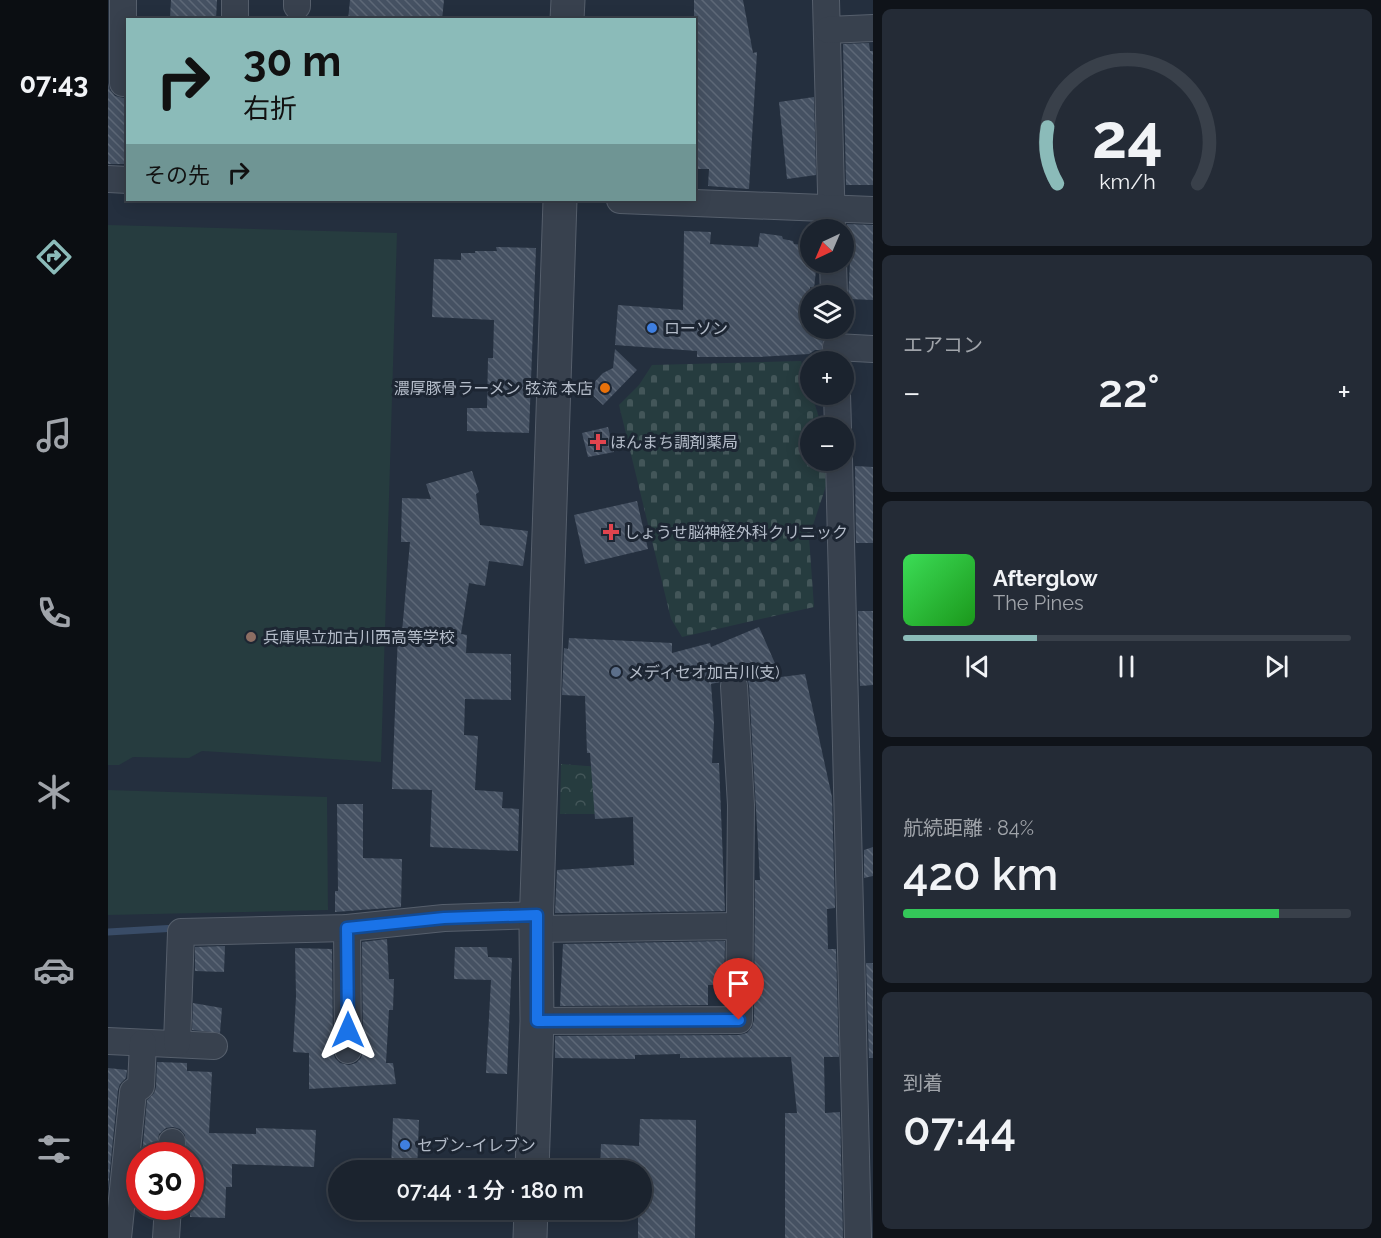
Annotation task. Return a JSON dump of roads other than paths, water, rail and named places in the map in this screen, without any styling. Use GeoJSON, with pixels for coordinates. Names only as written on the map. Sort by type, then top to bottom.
{"type":"FeatureCollection","features":[{"type":"Feature","properties":{"kind":"street"},"geometry":{"type":"LineString","coordinates":[[123,0],[123,83]]}},
{"type":"Feature","properties":{"kind":"street"},"geometry":{"type":"LineString","coordinates":[[235,18],[236,0]]}},
{"type":"Feature","properties":{"kind":"street"},"geometry":{"type":"LineString","coordinates":[[567,18],[568,0]]}},
{"type":"Feature","properties":{"kind":"street"},"geometry":{"type":"LineString","coordinates":[[826,0],[832,218]]}},
{"type":"Feature","properties":{"kind":"street"},"geometry":{"type":"LineString","coordinates":[[828,30],[873,28]]}},
{"type":"Feature","properties":{"kind":"street"},"geometry":{"type":"LineString","coordinates":[[108,179],[126,180]]}},
{"type":"Feature","properties":{"kind":"street"},"geometry":{"type":"LineString","coordinates":[[532,1160],[537,1021],[536,922],[560,201]]}},
{"type":"Feature","properties":{"kind":"street"},"geometry":{"type":"LineString","coordinates":[[632,201],[832,218],[873,210]]}},
{"type":"Feature","properties":{"kind":"street"},"geometry":{"type":"LineString","coordinates":[[836,346],[873,348]]}},
{"type":"Feature","properties":{"kind":"street"},"geometry":{"type":"LineString","coordinates":[[839,471],[863,1055],[858,1238]]}},
{"type":"Feature","properties":{"kind":"street"},"geometry":{"type":"LineString","coordinates":[[537,1021],[739,1020],[738,926],[741,805],[734,686]]}},
{"type":"Feature","properties":{"kind":"street"},"geometry":{"type":"LineString","coordinates":[[177,1043],[181,932],[347,928],[444,918],[738,926]]}},
{"type":"Feature","properties":{"kind":"street"},"geometry":{"type":"LineString","coordinates":[[347,928],[348,1050]]}},
{"type":"Feature","properties":{"kind":"street"},"geometry":{"type":"LineString","coordinates":[[108,1041],[214,1046]]}},
{"type":"Feature","properties":{"kind":"street"},"geometry":{"type":"LineString","coordinates":[[118,1238],[133,1092],[141,1086],[144,1043]]}},
{"type":"Feature","properties":{"kind":"street"},"geometry":{"type":"LineString","coordinates":[[166,1238],[167,1220]]}},
{"type":"Feature","properties":{"kind":"street"},"geometry":{"type":"LineString","coordinates":[[530,1238],[531,1220]]}},
{"type":"Feature","properties":{"kind":"waterway"},"geometry":{"type":"LineString","coordinates":[[108,932],[177,928]]}},
{"type":"Feature","properties":{"kind":"place","name":"ローソン"},"geometry":{"type":"Point","coordinates":[652,328]}},
{"type":"Feature","properties":{"kind":"place","name":"濃厚豚骨ラーメン 弦流 本店"},"geometry":{"type":"Point","coordinates":[605,388]}},
{"type":"Feature","properties":{"kind":"place","name":"ほんまち調剤薬局"},"geometry":{"type":"Point","coordinates":[598,442]}},
{"type":"Feature","properties":{"kind":"place","name":"しょうせ脳神経外科クリニック"},"geometry":{"type":"Point","coordinates":[611,532]}},
{"type":"Feature","properties":{"kind":"place","name":"兵庫県立加古川西高等学校"},"geometry":{"type":"Point","coordinates":[251,637]}},
{"type":"Feature","properties":{"kind":"place","name":"メディセオ加古川(支)"},"geometry":{"type":"Point","coordinates":[616,672]}},
{"type":"Feature","properties":{"kind":"place","name":"セブン-イレブン"},"geometry":{"type":"Point","coordinates":[405,1145]}}]}
